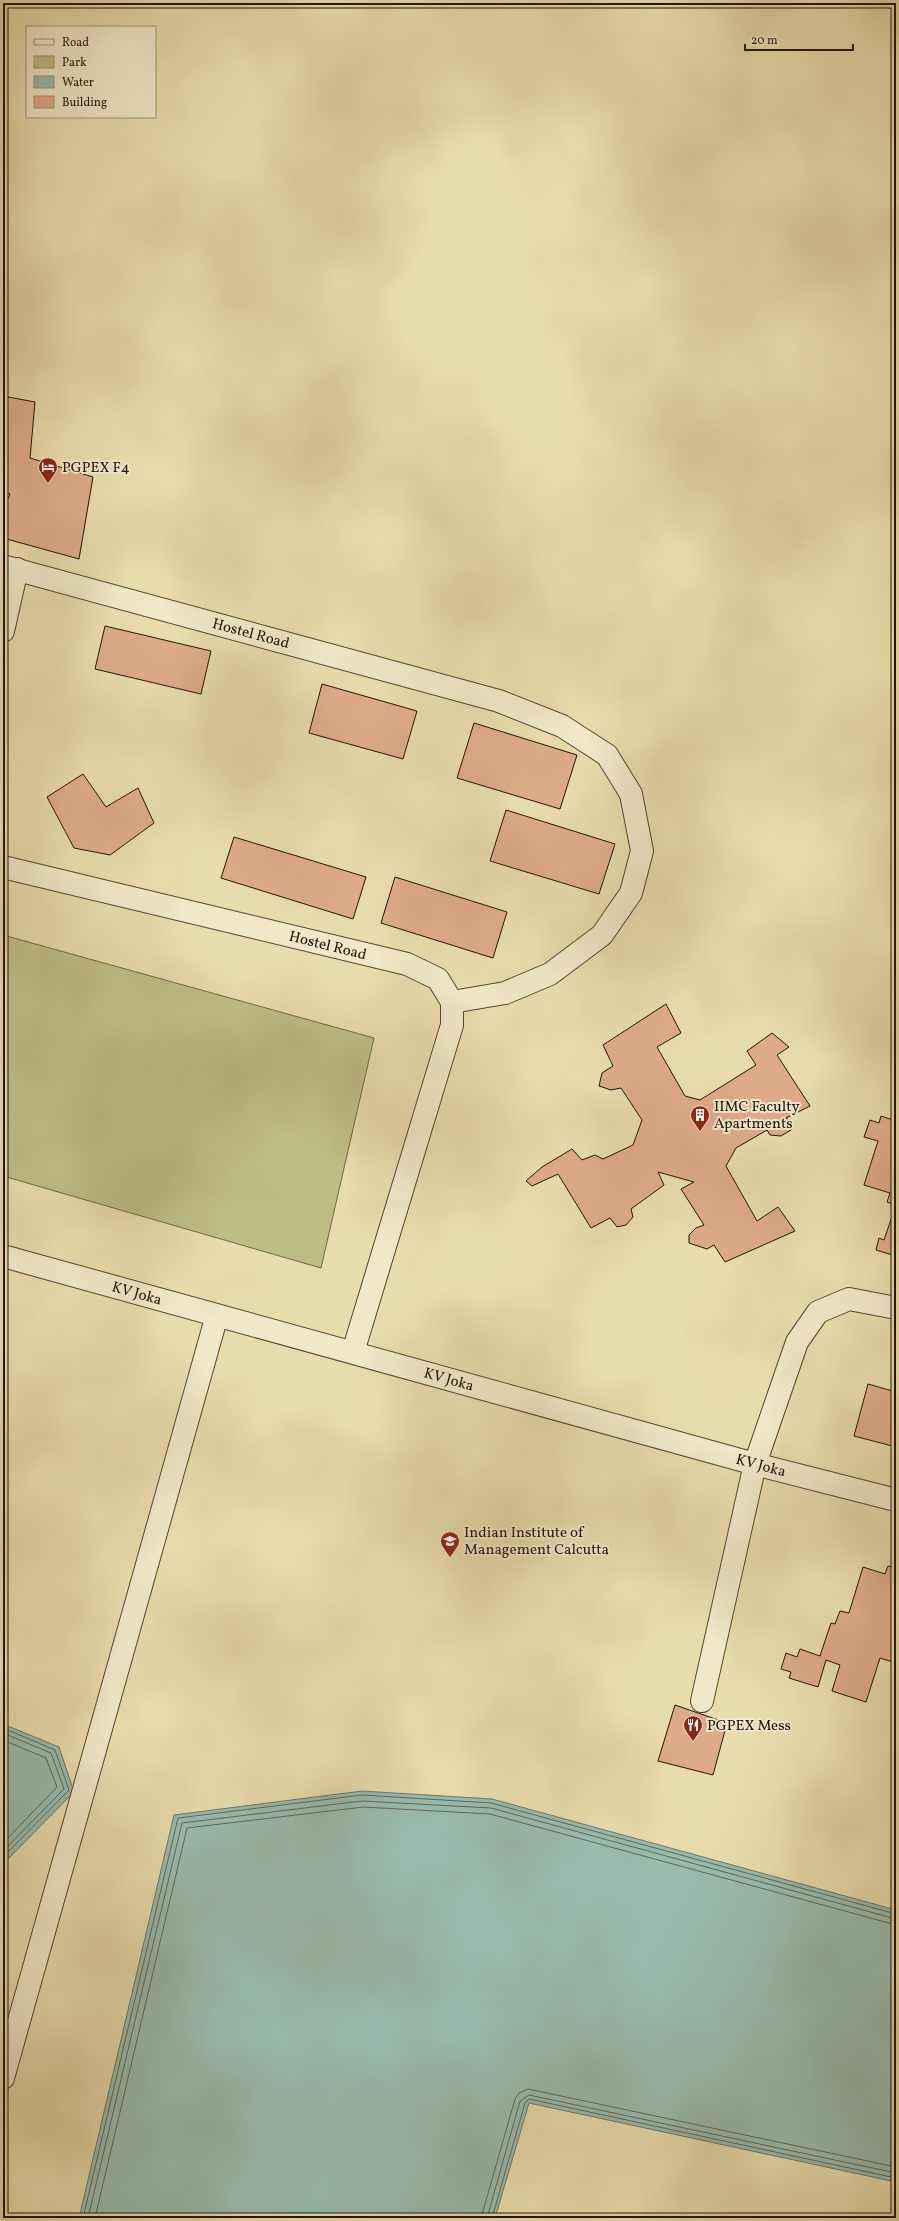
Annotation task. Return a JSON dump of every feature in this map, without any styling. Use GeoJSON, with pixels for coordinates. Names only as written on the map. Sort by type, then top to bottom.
{"type":"FeatureCollection","features":[{"type":"Feature","properties":{"kind":"street"},"geometry":{"type":"LineString","coordinates":[[3,632],[10,567]]}},
{"type":"Feature","properties":{"kind":"street","name":"Hostel Road"},"geometry":{"type":"LineString","coordinates":[[3,867],[407,964],[438,979],[452,1002],[505,993],[550,974],[602,935],[631,893],[642,851],[631,794],[607,755],[562,726],[499,701],[10,567]]}},
{"type":"Feature","properties":{"kind":"street"},"geometry":{"type":"LineString","coordinates":[[353,1352],[452,1025],[452,1002]]}},
{"type":"Feature","properties":{"kind":"street","name":"KV Joka"},"geometry":{"type":"LineString","coordinates":[[3,1256],[755,1464],[896,1500]]}},
{"type":"Feature","properties":{"kind":"street"},"geometry":{"type":"LineString","coordinates":[[702,1701],[755,1464],[797,1342],[818,1312],[848,1299],[896,1308]]}},
{"type":"Feature","properties":{"kind":"street"},"geometry":{"type":"LineString","coordinates":[[3,2078],[217,1315]]}},
{"type":"Feature","properties":{"kind":"green space"},"geometry":{"type":"Polygon","coordinates":[[[3,935],[374,1038],[321,1268],[3,1176],[3,935]]]}},
{"type":"Feature","properties":{"kind":"water"},"geometry":{"type":"Polygon","coordinates":[[[3,1724],[59,1747],[74,1792],[6,1861],[3,1860],[3,1724]]]}},
{"type":"Feature","properties":{"kind":"water"},"geometry":{"type":"Polygon","coordinates":[[[362,1791],[492,1799],[896,1910],[896,2182],[529,2103],[495,2218],[79,2218],[174,1815],[362,1791]]]}},
{"type":"Feature","properties":{"kind":"building","name":"PGPEX F4"},"geometry":{"type":"Polygon","coordinates":[[[3,396],[35,402],[30,458],[93,477],[79,559],[3,538],[3,509],[10,494],[3,490],[3,396]]]}},
{"type":"Feature","properties":{"kind":"building"},"geometry":{"type":"Polygon","coordinates":[[[105,626],[211,651],[201,694],[95,669],[105,626]]]}},
{"type":"Feature","properties":{"kind":"building"},"geometry":{"type":"Polygon","coordinates":[[[322,684],[417,711],[403,759],[309,733],[322,684]]]}},
{"type":"Feature","properties":{"kind":"building"},"geometry":{"type":"Polygon","coordinates":[[[474,723],[577,755],[560,809],[457,778],[474,723]]]}},
{"type":"Feature","properties":{"kind":"building"},"geometry":{"type":"Polygon","coordinates":[[[83,774],[106,807],[138,788],[154,823],[110,855],[74,848],[47,797],[83,774]]]}},
{"type":"Feature","properties":{"kind":"building"},"geometry":{"type":"Polygon","coordinates":[[[506,810],[615,844],[599,894],[490,861],[506,810]]]}},
{"type":"Feature","properties":{"kind":"building"},"geometry":{"type":"Polygon","coordinates":[[[234,837],[366,877],[353,919],[221,878],[234,837]]]}},
{"type":"Feature","properties":{"kind":"building"},"geometry":{"type":"Polygon","coordinates":[[[395,877],[507,912],[493,958],[381,923],[395,877]]]}},
{"type":"Feature","properties":{"kind":"building","name":"IIMC Faculty Apartments"},"geometry":{"type":"Polygon","coordinates":[[[666,1004],[681,1033],[657,1047],[685,1096],[700,1100],[756,1065],[747,1051],[772,1033],[789,1047],[777,1055],[810,1106],[786,1118],[792,1123],[791,1130],[781,1136],[770,1135],[767,1130],[736,1148],[726,1166],[757,1221],[778,1207],[795,1231],[725,1262],[714,1245],[707,1249],[689,1243],[689,1235],[696,1228],[704,1225],[681,1189],[694,1182],[658,1172],[664,1185],[631,1209],[633,1217],[626,1225],[617,1227],[610,1218],[591,1228],[558,1174],[532,1186],[526,1181],[542,1167],[572,1149],[582,1160],[595,1155],[603,1159],[633,1145],[642,1120],[621,1088],[611,1090],[599,1086],[602,1073],[613,1066],[603,1045],[666,1004]]]}},
{"type":"Feature","properties":{"kind":"building"},"geometry":{"type":"Polygon","coordinates":[[[881,1116],[896,1121],[896,1205],[887,1202],[890,1193],[864,1185],[878,1141],[864,1137],[870,1120],[879,1123],[881,1116]]]}},
{"type":"Feature","properties":{"kind":"building"},"geometry":{"type":"Polygon","coordinates":[[[896,1205],[896,1256],[876,1250],[879,1238],[884,1240],[896,1205]]]}},
{"type":"Feature","properties":{"kind":"building"},"geometry":{"type":"Polygon","coordinates":[[[868,1384],[896,1392],[896,1447],[854,1436],[868,1384]]]}},
{"type":"Feature","properties":{"kind":"building"},"geometry":{"type":"Polygon","coordinates":[[[888,1566],[896,1568],[896,1663],[880,1658],[866,1702],[832,1691],[840,1665],[826,1660],[818,1687],[789,1678],[791,1672],[781,1669],[786,1653],[797,1657],[800,1649],[820,1656],[831,1623],[835,1624],[840,1611],[849,1613],[863,1567],[885,1574],[888,1566]]]}},
{"type":"Feature","properties":{"kind":"building","name":"PGPEX Mess"},"geometry":{"type":"Polygon","coordinates":[[[675,1705],[727,1723],[713,1775],[658,1761],[675,1705]]]}},
{"type":"Feature","properties":{"kind":"place","name":"PGPEX F4"},"geometry":{"type":"Point","coordinates":[48,484]}},
{"type":"Feature","properties":{"kind":"place","name":"IIMC Faculty Apartments"},"geometry":{"type":"Point","coordinates":[700,1132]}},
{"type":"Feature","properties":{"kind":"place","name":"Indian Institute of Management Calcutta"},"geometry":{"type":"Point","coordinates":[450,1558]}},
{"type":"Feature","properties":{"kind":"place","name":"PGPEX Mess"},"geometry":{"type":"Point","coordinates":[693,1742]}}]}
